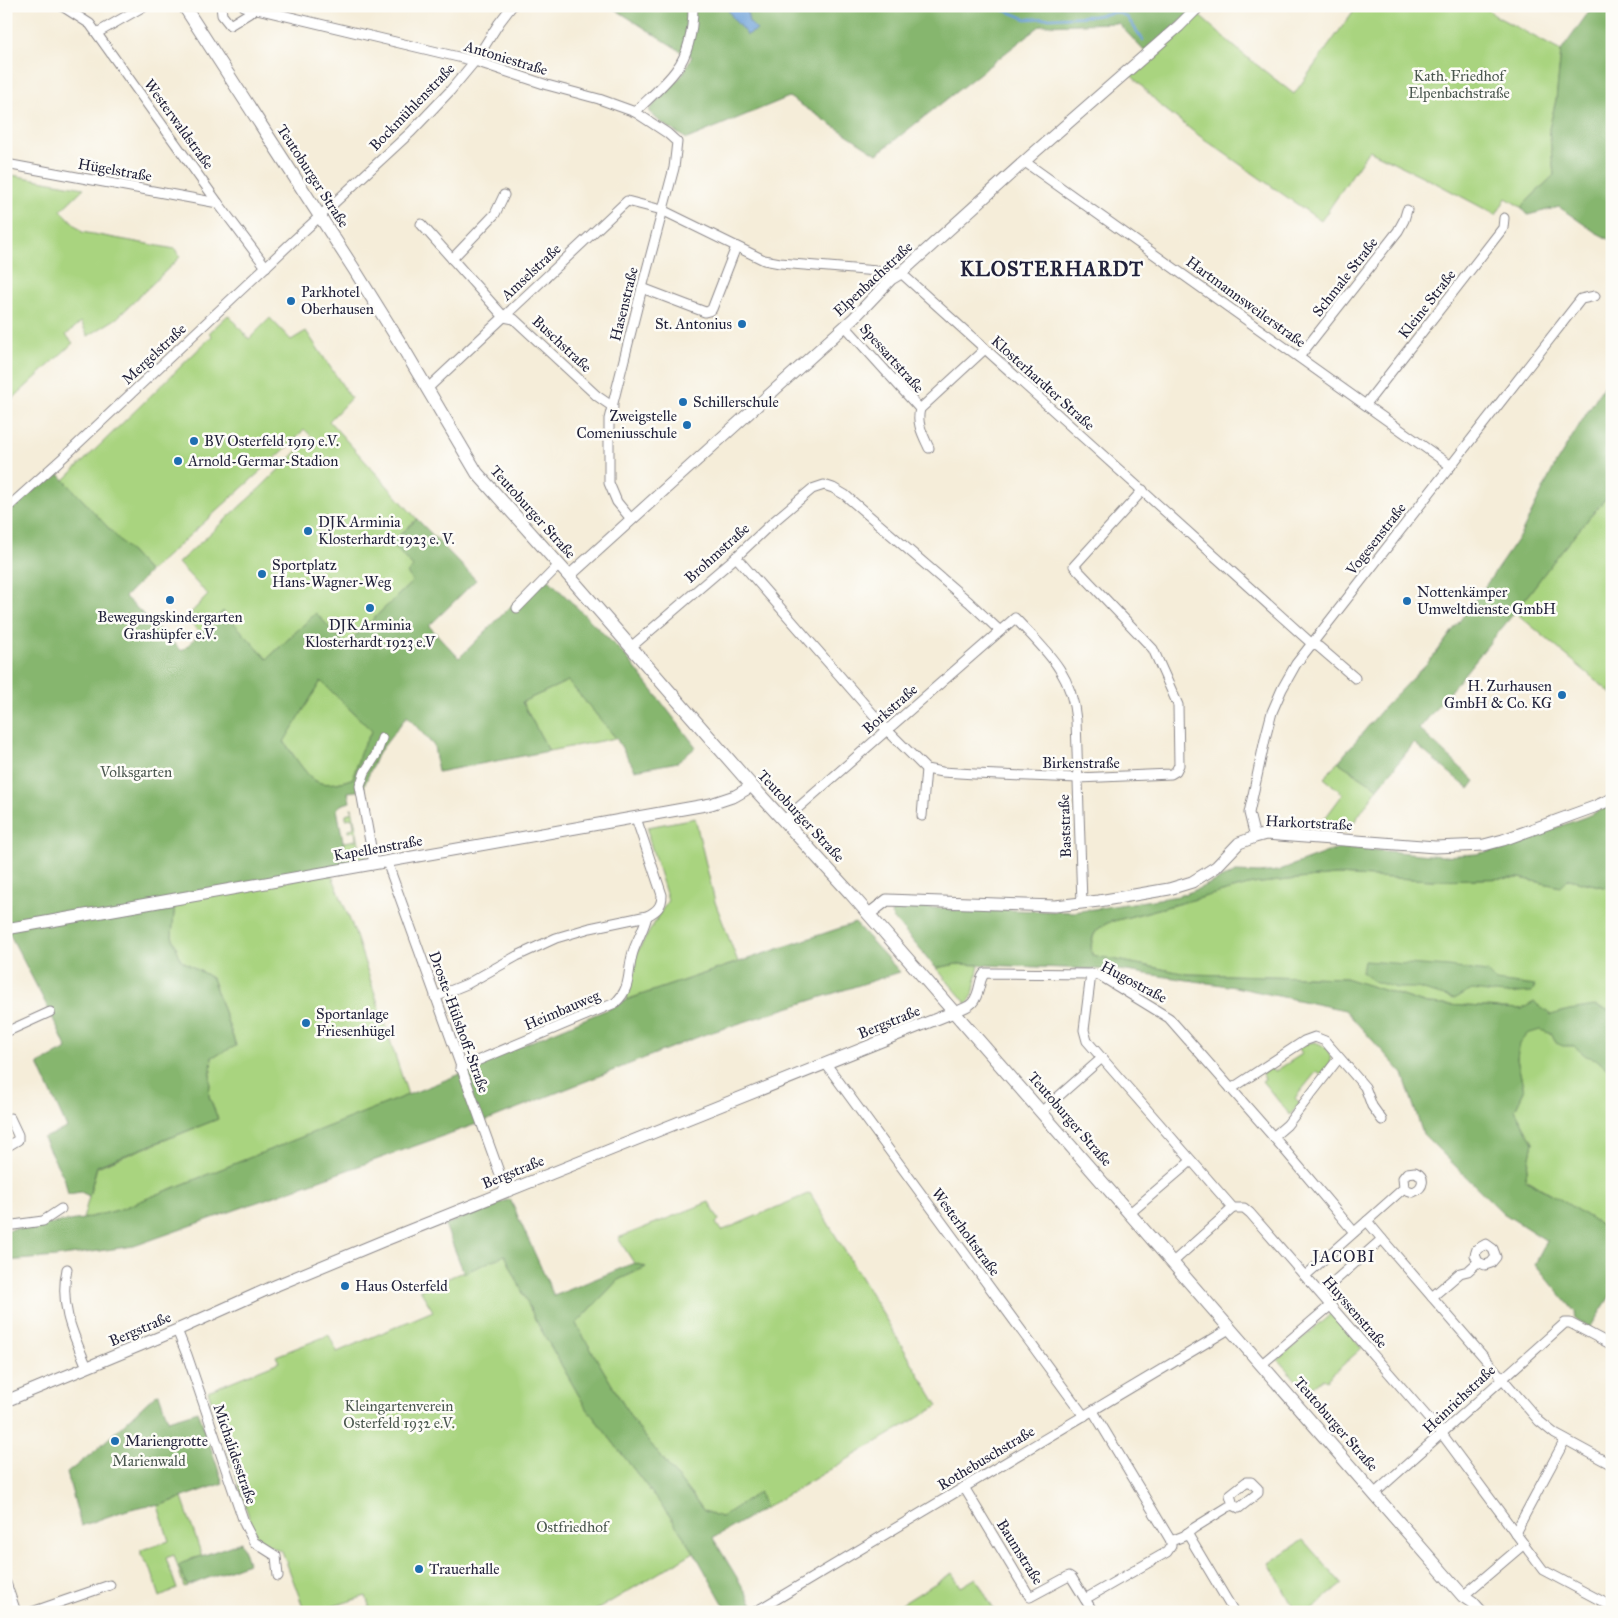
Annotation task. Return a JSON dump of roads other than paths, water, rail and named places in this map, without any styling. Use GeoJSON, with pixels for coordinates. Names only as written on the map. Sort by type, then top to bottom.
{"type":"FeatureCollection","features":[{"type":"Feature","properties":{"kind":"main road","name":"Teutoburger Straße"},"geometry":{"type":"LineString","coordinates":[[184,6],[320,217],[480,478],[569,576],[783,821],[869,914],[1463,1596],[1481,1612]]}},
{"type":"Feature","properties":{"kind":"main road","name":"Teutoburger Straße"},"geometry":{"type":"LineString","coordinates":[[1463,1596],[1467,1607],[1472,1612]]}},
{"type":"Feature","properties":{"kind":"street","name":"Westerwaldstraße"},"geometry":{"type":"LineString","coordinates":[[62,6],[90,24],[218,203],[266,266]]}},
{"type":"Feature","properties":{"kind":"street"},"geometry":{"type":"LineString","coordinates":[[97,33],[144,6]]}},
{"type":"Feature","properties":{"kind":"street"},"geometry":{"type":"LineString","coordinates":[[221,6],[222,16],[230,25],[256,9]]}},
{"type":"Feature","properties":{"kind":"street","name":"Antoniestraße"},"geometry":{"type":"LineString","coordinates":[[244,6],[475,61],[635,112]]}},
{"type":"Feature","properties":{"kind":"street"},"geometry":{"type":"LineString","coordinates":[[635,112],[673,74],[679,64],[686,50],[693,24],[693,6]]}},
{"type":"Feature","properties":{"kind":"street","name":"Elpenbachstraße"},"geometry":{"type":"LineString","coordinates":[[569,576],[845,326],[891,279],[901,273],[1180,26],[1199,6]]}},
{"type":"Feature","properties":{"kind":"street","name":"Bockmühlenstraße"},"geometry":{"type":"LineString","coordinates":[[320,217],[412,132],[450,91],[475,61],[510,7]]}},
{"type":"Feature","properties":{"kind":"street","name":"Hasenstraße"},"geometry":{"type":"LineString","coordinates":[[631,519],[614,497],[609,483],[610,419],[674,168],[677,142],[667,133],[635,112]]}},
{"type":"Feature","properties":{"kind":"street","name":"Hartmannsweilerstraße"},"geometry":{"type":"LineString","coordinates":[[1025,162],[1451,466]]}},
{"type":"Feature","properties":{"kind":"street","name":"Hügelstraße"},"geometry":{"type":"LineString","coordinates":[[6,164],[218,203]]}},
{"type":"Feature","properties":{"kind":"street"},"geometry":{"type":"LineString","coordinates":[[452,259],[495,214],[504,195]]}},
{"type":"Feature","properties":{"kind":"street","name":"Amselstraße"},"geometry":{"type":"LineString","coordinates":[[427,389],[627,200],[662,210]]}},
{"type":"Feature","properties":{"kind":"street"},"geometry":{"type":"LineString","coordinates":[[662,210],[736,248],[764,260],[901,273]]}},
{"type":"Feature","properties":{"kind":"street","name":"Schmale Straße"},"geometry":{"type":"LineString","coordinates":[[1299,357],[1398,231],[1407,210]]}},
{"type":"Feature","properties":{"kind":"street","name":"Mergelstraße"},"geometry":{"type":"LineString","coordinates":[[6,509],[75,447],[320,217]]}},
{"type":"Feature","properties":{"kind":"street","name":"Kleine Straße"},"geometry":{"type":"LineString","coordinates":[[1366,404],[1503,228],[1504,218]]}},
{"type":"Feature","properties":{"kind":"street","name":"Buschstraße"},"geometry":{"type":"LineString","coordinates":[[421,224],[504,317],[514,319],[597,396],[613,407]]}},
{"type":"Feature","properties":{"kind":"street"},"geometry":{"type":"LineString","coordinates":[[642,288],[705,312],[709,311],[712,309],[736,248]]}},
{"type":"Feature","properties":{"kind":"street","name":"Klosterhardter Straße"},"geometry":{"type":"LineString","coordinates":[[901,273],[1312,644],[1319,647],[1355,678]]}},
{"type":"Feature","properties":{"kind":"street","name":"Vogesenstraße"},"geometry":{"type":"LineString","coordinates":[[1255,836],[1249,813],[1272,712],[1296,664],[1581,299],[1595,296]]}},
{"type":"Feature","properties":{"kind":"street","name":"Spessartstraße"},"geometry":{"type":"LineString","coordinates":[[845,326],[920,409]]}},
{"type":"Feature","properties":{"kind":"street","name":"Spessartstraße"},"geometry":{"type":"LineString","coordinates":[[929,448],[920,427],[918,416],[920,409],[985,349]]}},
{"type":"Feature","properties":{"kind":"street","name":"Brohmstraße"},"geometry":{"type":"LineString","coordinates":[[631,647],[812,489],[824,485],[834,488],[845,495],[1000,631]]}},
{"type":"Feature","properties":{"kind":"street","name":"Birkenstraße"},"geometry":{"type":"LineString","coordinates":[[926,769],[975,774],[1078,778],[1171,774],[1176,771],[1179,765],[1178,705],[1153,650],[1074,566],[1143,490]]}},
{"type":"Feature","properties":{"kind":"street"},"geometry":{"type":"LineString","coordinates":[[736,557],[888,730],[916,761],[926,769],[922,816]]}},
{"type":"Feature","properties":{"kind":"street"},"geometry":{"type":"LineString","coordinates":[[517,608],[559,565]]}},
{"type":"Feature","properties":{"kind":"street","name":"Borkstraße"},"geometry":{"type":"LineString","coordinates":[[783,821],[1015,618]]}},
{"type":"Feature","properties":{"kind":"street","name":"Baststraße"},"geometry":{"type":"LineString","coordinates":[[1015,618],[1051,657],[1068,682],[1075,709],[1082,903]]}},
{"type":"Feature","properties":{"kind":"street"},"geometry":{"type":"LineString","coordinates":[[374,864],[360,786],[364,772],[376,755],[382,738]]}},
{"type":"Feature","properties":{"kind":"street","name":"Kapellenstraße"},"geometry":{"type":"LineString","coordinates":[[6,929],[725,801],[752,786]]}},
{"type":"Feature","properties":{"kind":"street","name":"Harkortstraße"},"geometry":{"type":"LineString","coordinates":[[869,914],[887,900],[1034,905],[1082,903],[1169,889],[1192,882],[1216,867],[1240,844],[1255,836],[1266,834],[1436,847],[1484,845],[1503,840],[1612,799]]}},
{"type":"Feature","properties":{"kind":"street","name":"Heimbauweg"},"geometry":{"type":"LineString","coordinates":[[460,1068],[615,1003],[622,995],[626,987],[631,959],[647,916],[658,909],[662,895],[636,818]]}},
{"type":"Feature","properties":{"kind":"street","name":"Droste-Hülshoff-Straße"},"geometry":{"type":"LineString","coordinates":[[387,862],[506,1191]]}},
{"type":"Feature","properties":{"kind":"street"},"geometry":{"type":"LineString","coordinates":[[435,997],[467,984],[516,956],[549,940],[647,916]]}},
{"type":"Feature","properties":{"kind":"street","name":"Hugostraße"},"geometry":{"type":"LineString","coordinates":[[954,1012],[970,1006],[975,1000],[985,972],[1099,975],[1165,1015],[1231,1088],[1354,1232]]}},
{"type":"Feature","properties":{"kind":"street","name":"Huyssenstraße"},"geometry":{"type":"LineString","coordinates":[[1091,974],[1084,1036],[1086,1041],[1233,1208],[1244,1208],[1247,1210],[1332,1305],[1442,1434],[1542,1570],[1611,1606]]}},
{"type":"Feature","properties":{"kind":"street"},"geometry":{"type":"LineString","coordinates":[[6,1032],[50,1012]]}},
{"type":"Feature","properties":{"kind":"street","name":"Bergstraße"},"geometry":{"type":"LineString","coordinates":[[6,1401],[177,1330],[286,1281],[954,1012]]}},
{"type":"Feature","properties":{"kind":"street"},"geometry":{"type":"LineString","coordinates":[[1231,1088],[1310,1038],[1315,1037],[1326,1041],[1365,1087],[1372,1106],[1382,1120]]}},
{"type":"Feature","properties":{"kind":"street"},"geometry":{"type":"LineString","coordinates":[[1042,1111],[1102,1058]]}},
{"type":"Feature","properties":{"kind":"street"},"geometry":{"type":"LineString","coordinates":[[1273,1137],[1287,1125],[1339,1058]]}},
{"type":"Feature","properties":{"kind":"street","name":"Westerholtstraße"},"geometry":{"type":"LineString","coordinates":[[826,1064],[1084,1416]]}},
{"type":"Feature","properties":{"kind":"street"},"geometry":{"type":"LineString","coordinates":[[6,1147],[18,1140],[18,1135],[7,1116]]}},
{"type":"Feature","properties":{"kind":"street"},"geometry":{"type":"LineString","coordinates":[[1130,1213],[1192,1161]]}},
{"type":"Feature","properties":{"kind":"street"},"geometry":{"type":"LineString","coordinates":[[1305,1276],[1404,1188]]}},
{"type":"Feature","properties":{"kind":"street"},"geometry":{"type":"LineString","coordinates":[[1173,1262],[1233,1208]]}},
{"type":"Feature","properties":{"kind":"street"},"geometry":{"type":"LineString","coordinates":[[6,1226],[43,1221],[61,1209]]}},
{"type":"Feature","properties":{"kind":"street"},"geometry":{"type":"LineString","coordinates":[[1367,1221],[1539,1422],[1565,1440],[1612,1465]]}},
{"type":"Feature","properties":{"kind":"street"},"geometry":{"type":"LineString","coordinates":[[1321,1293],[1382,1239]]}},
{"type":"Feature","properties":{"kind":"street"},"geometry":{"type":"LineString","coordinates":[[1432,1297],[1460,1273],[1468,1271],[1478,1262]]}},
{"type":"Feature","properties":{"kind":"street"},"geometry":{"type":"LineString","coordinates":[[67,1269],[64,1284],[66,1314],[87,1367]]}},
{"type":"Feature","properties":{"kind":"street"},"geometry":{"type":"LineString","coordinates":[[1262,1364],[1332,1305]]}},
{"type":"Feature","properties":{"kind":"street","name":"Heinrichstraße"},"geometry":{"type":"LineString","coordinates":[[1375,1493],[1565,1322],[1570,1322],[1612,1346]]}},
{"type":"Feature","properties":{"kind":"street","name":"Rothebuschstraße"},"geometry":{"type":"LineString","coordinates":[[755,1612],[1231,1328]]}},
{"type":"Feature","properties":{"kind":"street","name":"Michalidesstraße"},"geometry":{"type":"LineString","coordinates":[[177,1330],[245,1525],[254,1542],[276,1556],[278,1576]]}},
{"type":"Feature","properties":{"kind":"street"},"geometry":{"type":"LineString","coordinates":[[1086,1599],[1167,1552],[1171,1540],[1093,1411]]}},
{"type":"Feature","properties":{"kind":"street"},"geometry":{"type":"LineString","coordinates":[[1515,1533],[1565,1440]]}},
{"type":"Feature","properties":{"kind":"street","name":"Baumstraße"},"geometry":{"type":"LineString","coordinates":[[964,1487],[1030,1597],[1069,1576],[1093,1612]]}},
{"type":"Feature","properties":{"kind":"street"},"geometry":{"type":"LineString","coordinates":[[1171,1540],[1184,1536],[1234,1505]]}},
{"type":"Feature","properties":{"kind":"street"},"geometry":{"type":"LineString","coordinates":[[1187,1533],[1234,1612]]}},
{"type":"Feature","properties":{"kind":"street"},"geometry":{"type":"LineString","coordinates":[[1463,1596],[1524,1544]]}},
{"type":"Feature","properties":{"kind":"street"},"geometry":{"type":"LineString","coordinates":[[6,1583],[16,1612]]}},
{"type":"Feature","properties":{"kind":"street"},"geometry":{"type":"LineString","coordinates":[[32,1612],[110,1585]]}},
{"type":"Feature","properties":{"kind":"water"},"geometry":{"type":"Polygon","coordinates":[[[727,6],[746,6],[749,22],[757,30],[747,35],[733,18],[727,6]]]}},
{"type":"Feature","properties":{"kind":"waterway"},"geometry":{"type":"LineString","coordinates":[[995,6],[1026,19],[1093,16],[1117,12],[1127,17],[1143,40]]}},
{"type":"Feature","properties":{"kind":"place","name":"Parkhotel Oberhausen"},"geometry":{"type":"Point","coordinates":[291,301]}},
{"type":"Feature","properties":{"kind":"place","name":"St. Antonius"},"geometry":{"type":"Point","coordinates":[742,324]}},
{"type":"Feature","properties":{"kind":"place","name":"Schillerschule"},"geometry":{"type":"Point","coordinates":[683,402]}},
{"type":"Feature","properties":{"kind":"place","name":"Zweigstelle Comeniusschule"},"geometry":{"type":"Point","coordinates":[687,425]}},
{"type":"Feature","properties":{"kind":"place","name":"BV Osterfeld 1919 e.V."},"geometry":{"type":"Point","coordinates":[194,441]}},
{"type":"Feature","properties":{"kind":"place","name":"Arnold-Germar-Stadion"},"geometry":{"type":"Point","coordinates":[178,461]}},
{"type":"Feature","properties":{"kind":"place","name":"DJK Arminia Klosterhardt 1923 e. V."},"geometry":{"type":"Point","coordinates":[308,531]}},
{"type":"Feature","properties":{"kind":"place","name":"Sportplatz Hans-Wagner-Weg"},"geometry":{"type":"Point","coordinates":[262,574]}},
{"type":"Feature","properties":{"kind":"place","name":"Bewegungskindergarten Grashüpfer e.V."},"geometry":{"type":"Point","coordinates":[170,600]}},
{"type":"Feature","properties":{"kind":"place","name":"Nottenkämper Umweltdienste GmbH"},"geometry":{"type":"Point","coordinates":[1407,601]}},
{"type":"Feature","properties":{"kind":"place","name":"DJK Arminia Klosterhardt 1923 e.V"},"geometry":{"type":"Point","coordinates":[370,608]}},
{"type":"Feature","properties":{"kind":"place","name":"H. Zurhausen GmbH & Co. KG"},"geometry":{"type":"Point","coordinates":[1562,695]}},
{"type":"Feature","properties":{"kind":"place","name":"Sportanlage Friesenhügel"},"geometry":{"type":"Point","coordinates":[306,1023]}},
{"type":"Feature","properties":{"kind":"place","name":"Haus Osterfeld"},"geometry":{"type":"Point","coordinates":[345,1286]}},
{"type":"Feature","properties":{"kind":"place","name":"Mariengrotte"},"geometry":{"type":"Point","coordinates":[115,1441]}},
{"type":"Feature","properties":{"kind":"place","name":"Trauerhalle"},"geometry":{"type":"Point","coordinates":[419,1569]}},
{"type":"Feature","properties":{"kind":"district","name":"KLOSTERHARDT"},"geometry":{"type":"Point","coordinates":[1052,269]}},
{"type":"Feature","properties":{"kind":"district","name":"JACOBI"},"geometry":{"type":"Point","coordinates":[1344,1256]}},
{"type":"Feature","properties":{"kind":"park label","name":"Kath. Friedhof Elpenbachstraße"},"geometry":{"type":"Point","coordinates":[1459,84]}},
{"type":"Feature","properties":{"kind":"park label","name":"Volksgarten"},"geometry":{"type":"Point","coordinates":[136,772]}},
{"type":"Feature","properties":{"kind":"park label","name":"Kleingartenverein Osterfeld 1932 e.V."},"geometry":{"type":"Point","coordinates":[399,1414]}},
{"type":"Feature","properties":{"kind":"park label","name":"Marienwald"},"geometry":{"type":"Point","coordinates":[149,1461]}},
{"type":"Feature","properties":{"kind":"park label","name":"Ostfriedhof"},"geometry":{"type":"Point","coordinates":[572,1527]}}]}
